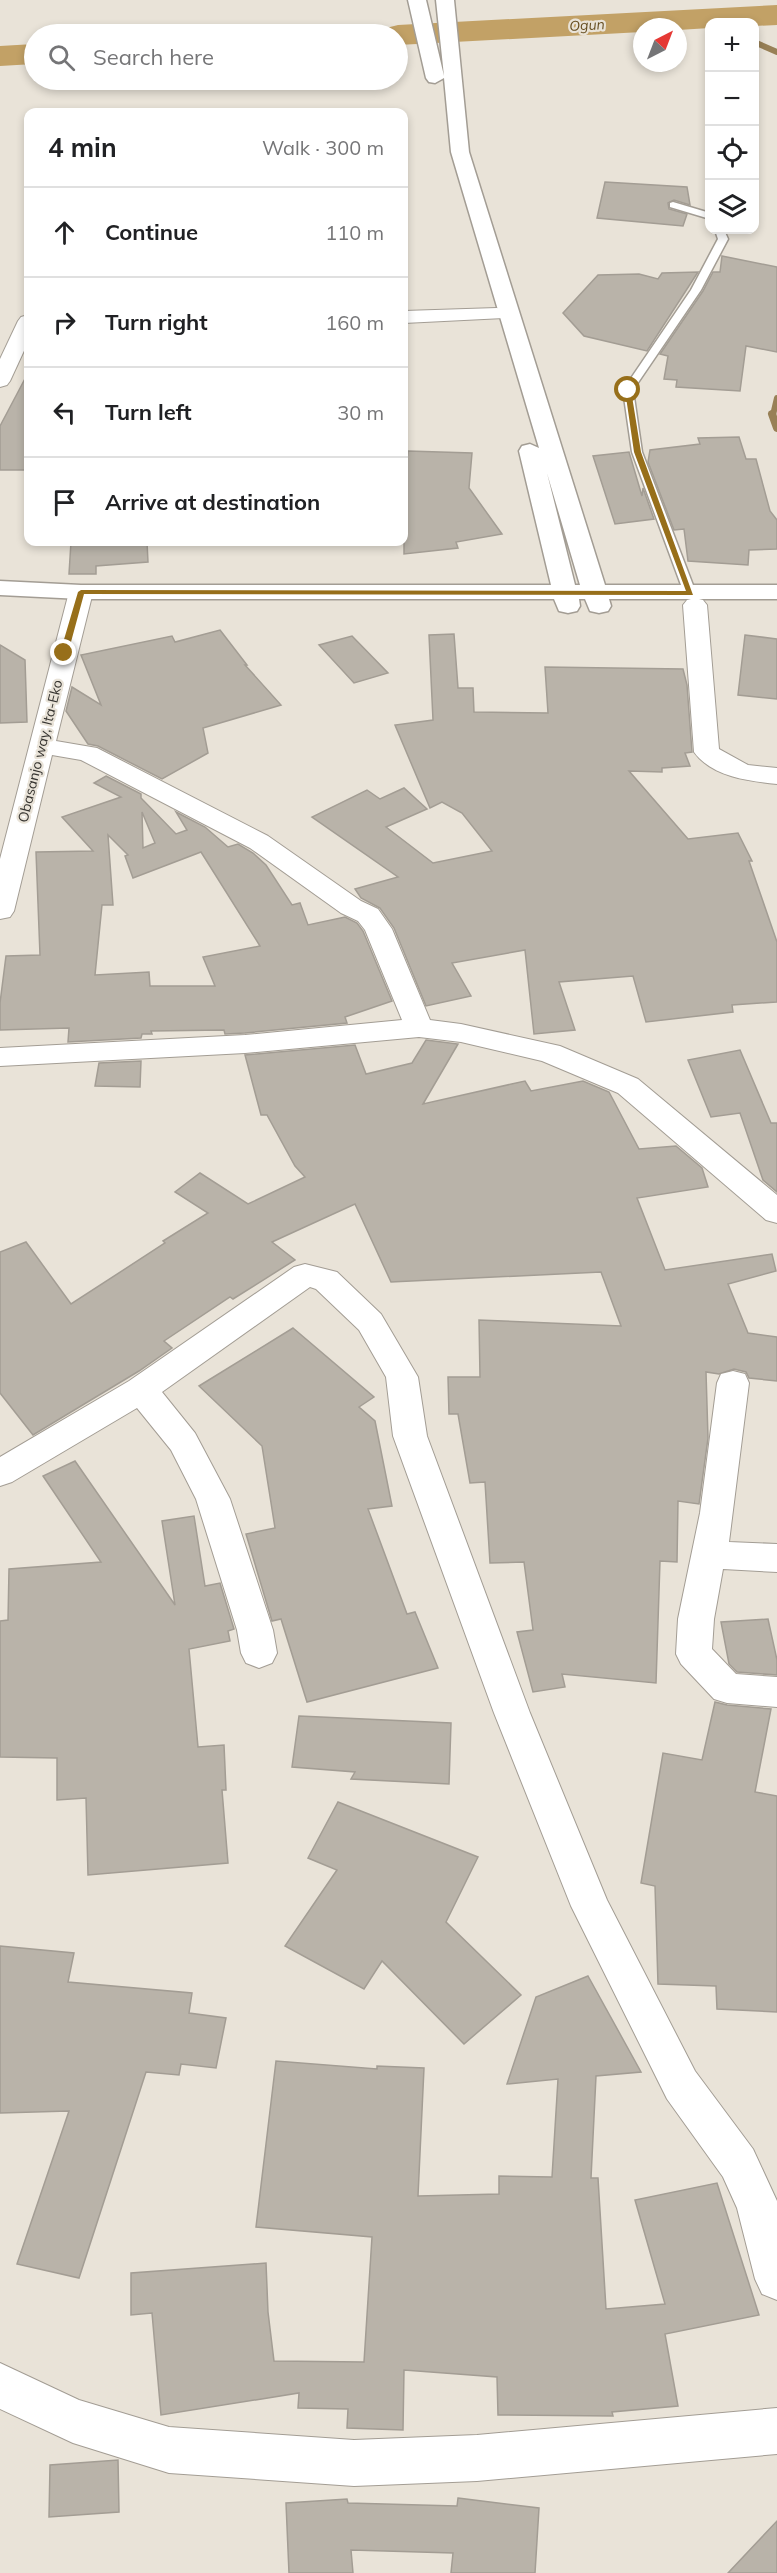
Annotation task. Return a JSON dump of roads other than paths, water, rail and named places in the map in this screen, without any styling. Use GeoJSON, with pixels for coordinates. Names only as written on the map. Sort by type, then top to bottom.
{"type":"FeatureCollection","features":[{"type":"Feature","properties":{"kind":"main road"},"geometry":{"type":"LineString","coordinates":[[417,0],[566,599]]}},
{"type":"Feature","properties":{"kind":"main road"},"geometry":{"type":"LineString","coordinates":[[445,0],[457,160],[597,599]]}},
{"type":"Feature","properties":{"kind":"main road"},"geometry":{"type":"LineString","coordinates":[[0,588],[80,599],[273,610],[566,599],[693,599],[777,603]]}},
{"type":"Feature","properties":{"kind":"main road"},"geometry":{"type":"LineString","coordinates":[[693,599],[777,592]]}},
{"type":"Feature","properties":{"kind":"main road"},"geometry":{"type":"LineString","coordinates":[[0,604],[80,599]]}},
{"type":"Feature","properties":{"kind":"street"},"geometry":{"type":"LineString","coordinates":[[408,317],[496,314]]}},
{"type":"Feature","properties":{"kind":"street"},"geometry":{"type":"LineString","coordinates":[[0,381],[24,330]]}},
{"type":"Feature","properties":{"kind":"street","name":"Obasanjo way, Ita-Eko"},"geometry":{"type":"LineString","coordinates":[[0,911],[64,653],[80,599]]}},
{"type":"Feature","properties":{"kind":"street"},"geometry":{"type":"LineString","coordinates":[[693,599],[707,753],[718,762],[742,773],[777,776]]}},
{"type":"Feature","properties":{"kind":"street"},"geometry":{"type":"LineString","coordinates":[[41,746],[88,753],[122,770],[259,842],[351,907],[368,915],[378,929],[419,1028]]}},
{"type":"Feature","properties":{"kind":"street"},"geometry":{"type":"LineString","coordinates":[[0,1057],[245,1044],[419,1028],[461,1033],[549,1053],[628,1086],[777,1212]]}},
{"type":"Feature","properties":{"kind":"street"},"geometry":{"type":"LineString","coordinates":[[0,1473],[141,1390],[305,1275],[326,1280],[370,1322],[402,1377],[410,1436],[512,1713],[590,1906],[681,2085],[738,2163],[758,2206],[777,2279]]}},
{"type":"Feature","properties":{"kind":"street"},"geometry":{"type":"LineString","coordinates":[[734,1383],[711,1555],[696,1619],[694,1654],[727,1688],[777,1692]]}},
{"type":"Feature","properties":{"kind":"street"},"geometry":{"type":"LineString","coordinates":[[141,1390],[183,1442],[213,1499],[255,1630],[260,1653]]}},
{"type":"Feature","properties":{"kind":"street"},"geometry":{"type":"LineString","coordinates":[[711,1555],[777,1558]]}},
{"type":"Feature","properties":{"kind":"street"},"geometry":{"type":"LineString","coordinates":[[0,2385],[73,2421],[169,2450],[354,2463],[477,2458],[777,2431]]}},
{"type":"Feature","properties":{"kind":"lane"},"geometry":{"type":"LineString","coordinates":[[674,205],[705,214]]}},
{"type":"Feature","properties":{"kind":"lane"},"geometry":{"type":"LineString","coordinates":[[693,599],[637,452],[628,390],[696,290],[723,239],[721,234]]}},
{"type":"Feature","properties":{"kind":"waterway","name":"Ogun"},"geometry":{"type":"LineString","coordinates":[[408,34],[777,15]]}},
{"type":"Feature","properties":{"kind":"waterway"},"geometry":{"type":"LineString","coordinates":[[759,44],[777,52]]}},
{"type":"Feature","properties":{"kind":"waterway","name":"Ogun"},"geometry":{"type":"LineString","coordinates":[[0,56],[24,55]]}},
{"type":"Feature","properties":{"kind":"waterway"},"geometry":{"type":"LineString","coordinates":[[773,415],[777,398]]}},
{"type":"Feature","properties":{"kind":"waterway"},"geometry":{"type":"LineString","coordinates":[[772,414],[777,428]]}}]}
